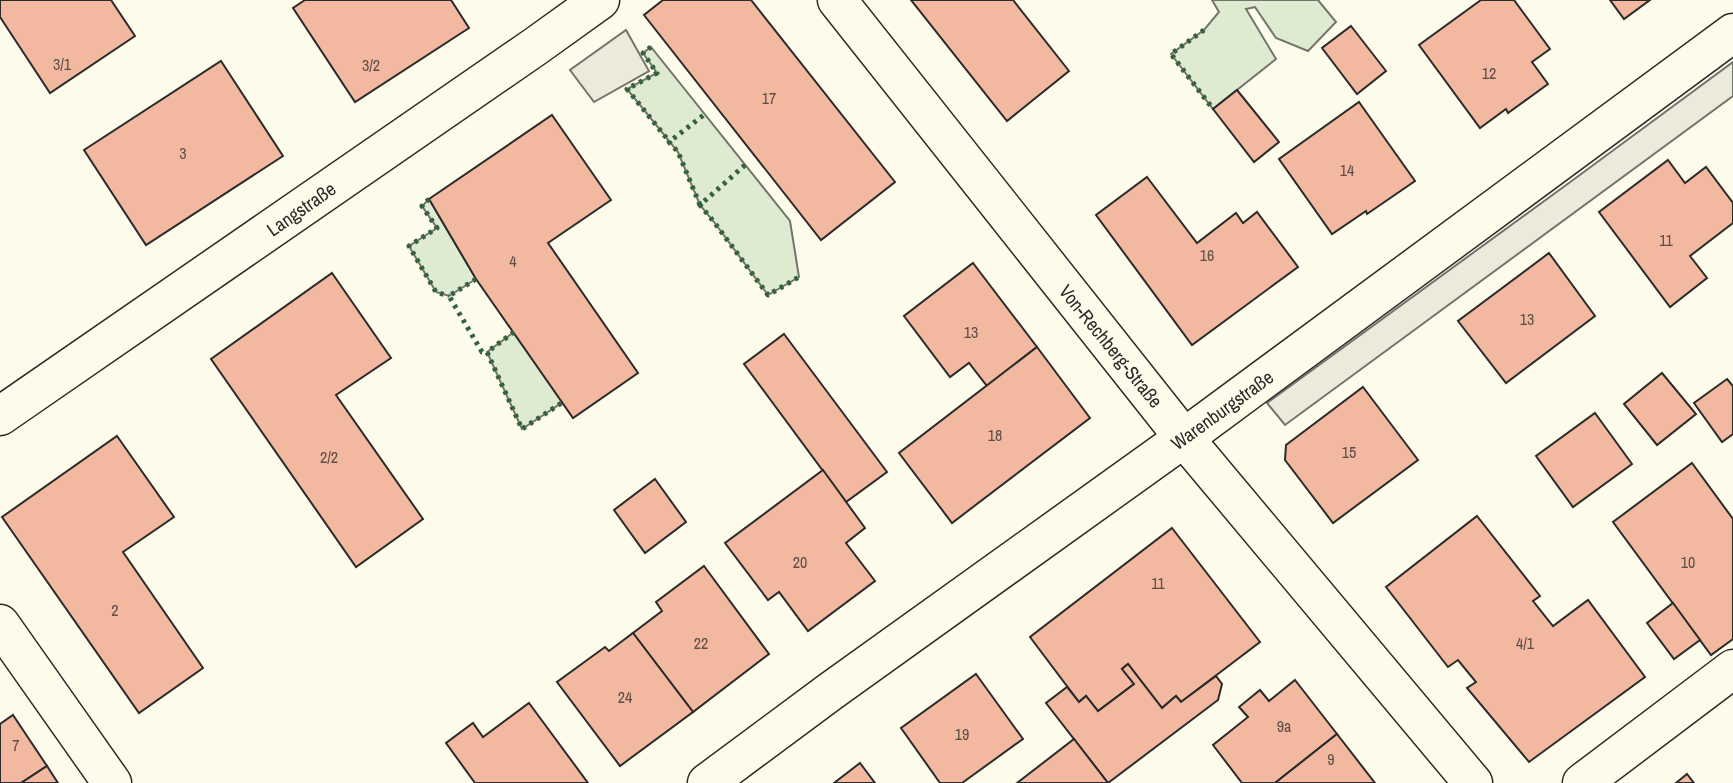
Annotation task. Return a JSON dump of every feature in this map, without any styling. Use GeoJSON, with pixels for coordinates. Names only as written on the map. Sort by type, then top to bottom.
{"type":"FeatureCollection","features":[{"type":"Feature","properties":{"kind":"street","name":"Langstraße"},"geometry":{"type":"LineString","coordinates":[[0,416],[536,47],[600,0]]}},
{"type":"Feature","properties":{"kind":"street","name":"Von-Rechberg-Straße"},"geometry":{"type":"LineString","coordinates":[[837,0],[1184,438],[1474,783]]}},
{"type":"Feature","properties":{"kind":"street","name":"Warenburgstraße"},"geometry":{"type":"LineString","coordinates":[[708,783],[831,691],[1184,438],[1733,33]]}},
{"type":"Feature","properties":{"kind":"street"},"geometry":{"type":"LineString","coordinates":[[0,624],[112,783]]}},
{"type":"Feature","properties":{"kind":"street"},"geometry":{"type":"LineString","coordinates":[[1582,783],[1733,669]]}},
{"type":"Feature","properties":{"kind":"green space"},"geometry":{"type":"Polygon","coordinates":[[[1212,0],[1318,0],[1336,22],[1308,51],[1276,38],[1255,7],[1246,9],[1276,59],[1213,109],[1171,54],[1204,30],[1219,12],[1212,0]]]}},
{"type":"Feature","properties":{"kind":"green space"},"geometry":{"type":"Polygon","coordinates":[[[651,47],[790,221],[799,277],[768,295],[700,205],[678,152],[627,89],[657,73],[643,53],[651,47]]]}},
{"type":"Feature","properties":{"kind":"green space"},"geometry":{"type":"Polygon","coordinates":[[[429,199],[476,279],[449,296],[436,292],[409,246],[437,228],[422,206],[429,199]]]}},
{"type":"Feature","properties":{"kind":"green space"},"geometry":{"type":"Polygon","coordinates":[[[514,332],[563,402],[522,429],[487,352],[514,332]]]}},
{"type":"Feature","properties":{"kind":"shaded area"},"geometry":{"type":"Polygon","coordinates":[[[626,30],[649,71],[594,102],[570,70],[626,30]]]}},
{"type":"Feature","properties":{"kind":"shaded area"},"geometry":{"type":"Polygon","coordinates":[[[1733,62],[1733,96],[1285,425],[1267,403],[1573,180],[1733,62]]]}},
{"type":"Feature","properties":{"kind":"building"},"geometry":{"type":"Polygon","coordinates":[[[0,0],[111,0],[135,36],[50,93],[0,17],[0,0]]]}},
{"type":"Feature","properties":{"kind":"building"},"geometry":{"type":"Polygon","coordinates":[[[305,0],[451,0],[469,28],[355,102],[293,8],[305,0]]]}},
{"type":"Feature","properties":{"kind":"building"},"geometry":{"type":"Polygon","coordinates":[[[663,0],[751,0],[895,182],[821,240],[644,15],[663,0]]]}},
{"type":"Feature","properties":{"kind":"building"},"geometry":{"type":"Polygon","coordinates":[[[911,0],[1013,0],[1069,71],[1007,121],[911,0]]]}},
{"type":"Feature","properties":{"kind":"building"},"geometry":{"type":"Polygon","coordinates":[[[1481,0],[1514,0],[1550,49],[1532,62],[1548,84],[1508,113],[1506,109],[1480,128],[1419,45],[1481,0]]]}},
{"type":"Feature","properties":{"kind":"building"},"geometry":{"type":"Polygon","coordinates":[[[1610,0],[1650,0],[1624,19],[1610,0]]]}},
{"type":"Feature","properties":{"kind":"building"},"geometry":{"type":"Polygon","coordinates":[[[1351,26],[1386,71],[1357,94],[1322,48],[1351,26]]]}},
{"type":"Feature","properties":{"kind":"building"},"geometry":{"type":"Polygon","coordinates":[[[221,61],[283,156],[146,245],[84,150],[221,61]]]}},
{"type":"Feature","properties":{"kind":"building"},"geometry":{"type":"Polygon","coordinates":[[[1237,90],[1279,142],[1254,162],[1213,109],[1237,90]]]}},
{"type":"Feature","properties":{"kind":"building"},"geometry":{"type":"Polygon","coordinates":[[[1359,102],[1415,181],[1332,234],[1279,159],[1359,102]]]}},
{"type":"Feature","properties":{"kind":"building"},"geometry":{"type":"Polygon","coordinates":[[[552,115],[611,200],[548,243],[638,373],[573,418],[476,279],[429,199],[552,115]]]}},
{"type":"Feature","properties":{"kind":"building"},"geometry":{"type":"Polygon","coordinates":[[[1668,160],[1685,183],[1706,167],[1733,203],[1733,223],[1690,256],[1707,278],[1670,307],[1599,212],[1668,160]]]}},
{"type":"Feature","properties":{"kind":"building"},"geometry":{"type":"Polygon","coordinates":[[[1147,177],[1197,243],[1236,213],[1243,223],[1257,212],[1298,267],[1192,345],[1096,215],[1147,177]]]}},
{"type":"Feature","properties":{"kind":"building"},"geometry":{"type":"Polygon","coordinates":[[[1549,253],[1595,316],[1506,383],[1458,321],[1549,253]]]}},
{"type":"Feature","properties":{"kind":"building"},"geometry":{"type":"Polygon","coordinates":[[[973,263],[1037,347],[987,386],[969,363],[950,377],[904,316],[973,263]]]}},
{"type":"Feature","properties":{"kind":"building"},"geometry":{"type":"Polygon","coordinates":[[[332,273],[391,358],[336,395],[423,519],[356,567],[211,359],[332,273]]]}},
{"type":"Feature","properties":{"kind":"building"},"geometry":{"type":"Polygon","coordinates":[[[784,334],[887,472],[846,502],[744,364],[784,334]]]}},
{"type":"Feature","properties":{"kind":"building"},"geometry":{"type":"Polygon","coordinates":[[[1037,347],[1090,418],[952,523],[899,453],[1037,347]]]}},
{"type":"Feature","properties":{"kind":"building"},"geometry":{"type":"Polygon","coordinates":[[[1662,373],[1696,414],[1657,445],[1624,404],[1662,373]]]}},
{"type":"Feature","properties":{"kind":"building"},"geometry":{"type":"Polygon","coordinates":[[[1727,379],[1733,386],[1733,434],[1722,442],[1694,403],[1727,379]]]}},
{"type":"Feature","properties":{"kind":"building"},"geometry":{"type":"Polygon","coordinates":[[[1363,387],[1418,460],[1333,523],[1285,460],[1286,445],[1363,387]]]}},
{"type":"Feature","properties":{"kind":"building"},"geometry":{"type":"Polygon","coordinates":[[[1595,413],[1632,464],[1573,507],[1536,456],[1595,413]]]}},
{"type":"Feature","properties":{"kind":"building"},"geometry":{"type":"Polygon","coordinates":[[[117,436],[174,517],[123,552],[203,668],[139,713],[2,517],[117,436]]]}},
{"type":"Feature","properties":{"kind":"building"},"geometry":{"type":"Polygon","coordinates":[[[1692,463],[1733,519],[1733,639],[1711,655],[1613,522],[1692,463]]]}},
{"type":"Feature","properties":{"kind":"building"},"geometry":{"type":"Polygon","coordinates":[[[823,470],[865,528],[846,543],[875,581],[808,631],[779,592],[768,600],[725,543],[823,470]]]}},
{"type":"Feature","properties":{"kind":"building"},"geometry":{"type":"Polygon","coordinates":[[[655,479],[686,522],[645,553],[614,510],[655,479]]]}},
{"type":"Feature","properties":{"kind":"building"},"geometry":{"type":"Polygon","coordinates":[[[1477,516],[1540,596],[1533,601],[1553,626],[1588,600],[1645,677],[1529,762],[1467,688],[1476,682],[1458,660],[1448,667],[1386,587],[1477,516]]]}},
{"type":"Feature","properties":{"kind":"building"},"geometry":{"type":"Polygon","coordinates":[[[1172,528],[1260,642],[1181,702],[1176,696],[1162,708],[1128,664],[1122,669],[1134,684],[1098,711],[1086,696],[1079,702],[1030,637],[1172,528]]]}},
{"type":"Feature","properties":{"kind":"building"},"geometry":{"type":"Polygon","coordinates":[[[704,566],[769,654],[693,712],[633,633],[662,611],[656,602],[704,566]]]}},
{"type":"Feature","properties":{"kind":"building"},"geometry":{"type":"Polygon","coordinates":[[[1673,603],[1700,640],[1674,659],[1647,623],[1673,603]]]}},
{"type":"Feature","properties":{"kind":"building"},"geometry":{"type":"Polygon","coordinates":[[[633,633],[693,712],[620,766],[557,682],[605,647],[609,651],[633,633]]]}},
{"type":"Feature","properties":{"kind":"building"},"geometry":{"type":"Polygon","coordinates":[[[1128,664],[1162,708],[1176,696],[1181,702],[1216,676],[1222,684],[1218,700],[1108,783],[1046,703],[1067,687],[1079,702],[1086,696],[1098,711],[1134,684],[1122,669],[1128,664]]]}},
{"type":"Feature","properties":{"kind":"building"},"geometry":{"type":"Polygon","coordinates":[[[976,674],[1023,739],[962,783],[940,783],[901,728],[976,674]]]}},
{"type":"Feature","properties":{"kind":"building"},"geometry":{"type":"Polygon","coordinates":[[[1295,680],[1337,734],[1275,783],[1242,783],[1213,745],[1248,717],[1239,707],[1260,690],[1269,701],[1295,680]]]}},
{"type":"Feature","properties":{"kind":"building"},"geometry":{"type":"Polygon","coordinates":[[[529,703],[588,783],[475,783],[446,743],[473,723],[483,737],[529,703]]]}},
{"type":"Feature","properties":{"kind":"building"},"geometry":{"type":"Polygon","coordinates":[[[13,715],[47,766],[21,783],[0,783],[0,724],[13,715]]]}},
{"type":"Feature","properties":{"kind":"building"},"geometry":{"type":"Polygon","coordinates":[[[1337,734],[1375,783],[1275,783],[1337,734]]]}},
{"type":"Feature","properties":{"kind":"building"},"geometry":{"type":"Polygon","coordinates":[[[1074,739],[1108,783],[1017,783],[1074,739]]]}},
{"type":"Feature","properties":{"kind":"building"},"geometry":{"type":"Polygon","coordinates":[[[860,763],[875,783],[834,783],[860,763]]]}},
{"type":"Feature","properties":{"kind":"building"},"geometry":{"type":"Polygon","coordinates":[[[47,766],[58,783],[21,783],[47,766]]]}},
{"type":"Feature","properties":{"kind":"building"},"geometry":{"type":"Polygon","coordinates":[[[1687,774],[1694,783],[1676,783],[1687,774]]]}},
{"type":"Feature","properties":{"kind":"hedge"},"geometry":{"type":"LineString","coordinates":[[1204,30],[1171,54],[1213,109]]}},
{"type":"Feature","properties":{"kind":"hedge"},"geometry":{"type":"LineString","coordinates":[[651,47],[643,53],[657,73],[627,89],[668,140]]}},
{"type":"Feature","properties":{"kind":"hedge"},"geometry":{"type":"LineString","coordinates":[[700,205],[678,152],[669,142],[705,114]]}},
{"type":"Feature","properties":{"kind":"hedge"},"geometry":{"type":"LineString","coordinates":[[745,165],[700,205],[768,295],[799,277]]}},
{"type":"Feature","properties":{"kind":"hedge"},"geometry":{"type":"LineString","coordinates":[[429,199],[422,206],[437,228],[409,246],[436,292],[449,296]]}},
{"type":"Feature","properties":{"kind":"hedge"},"geometry":{"type":"LineString","coordinates":[[476,279],[449,296],[482,352],[487,352]]}},
{"type":"Feature","properties":{"kind":"hedge"},"geometry":{"type":"LineString","coordinates":[[514,332],[487,352],[522,429],[563,402]]}}]}
